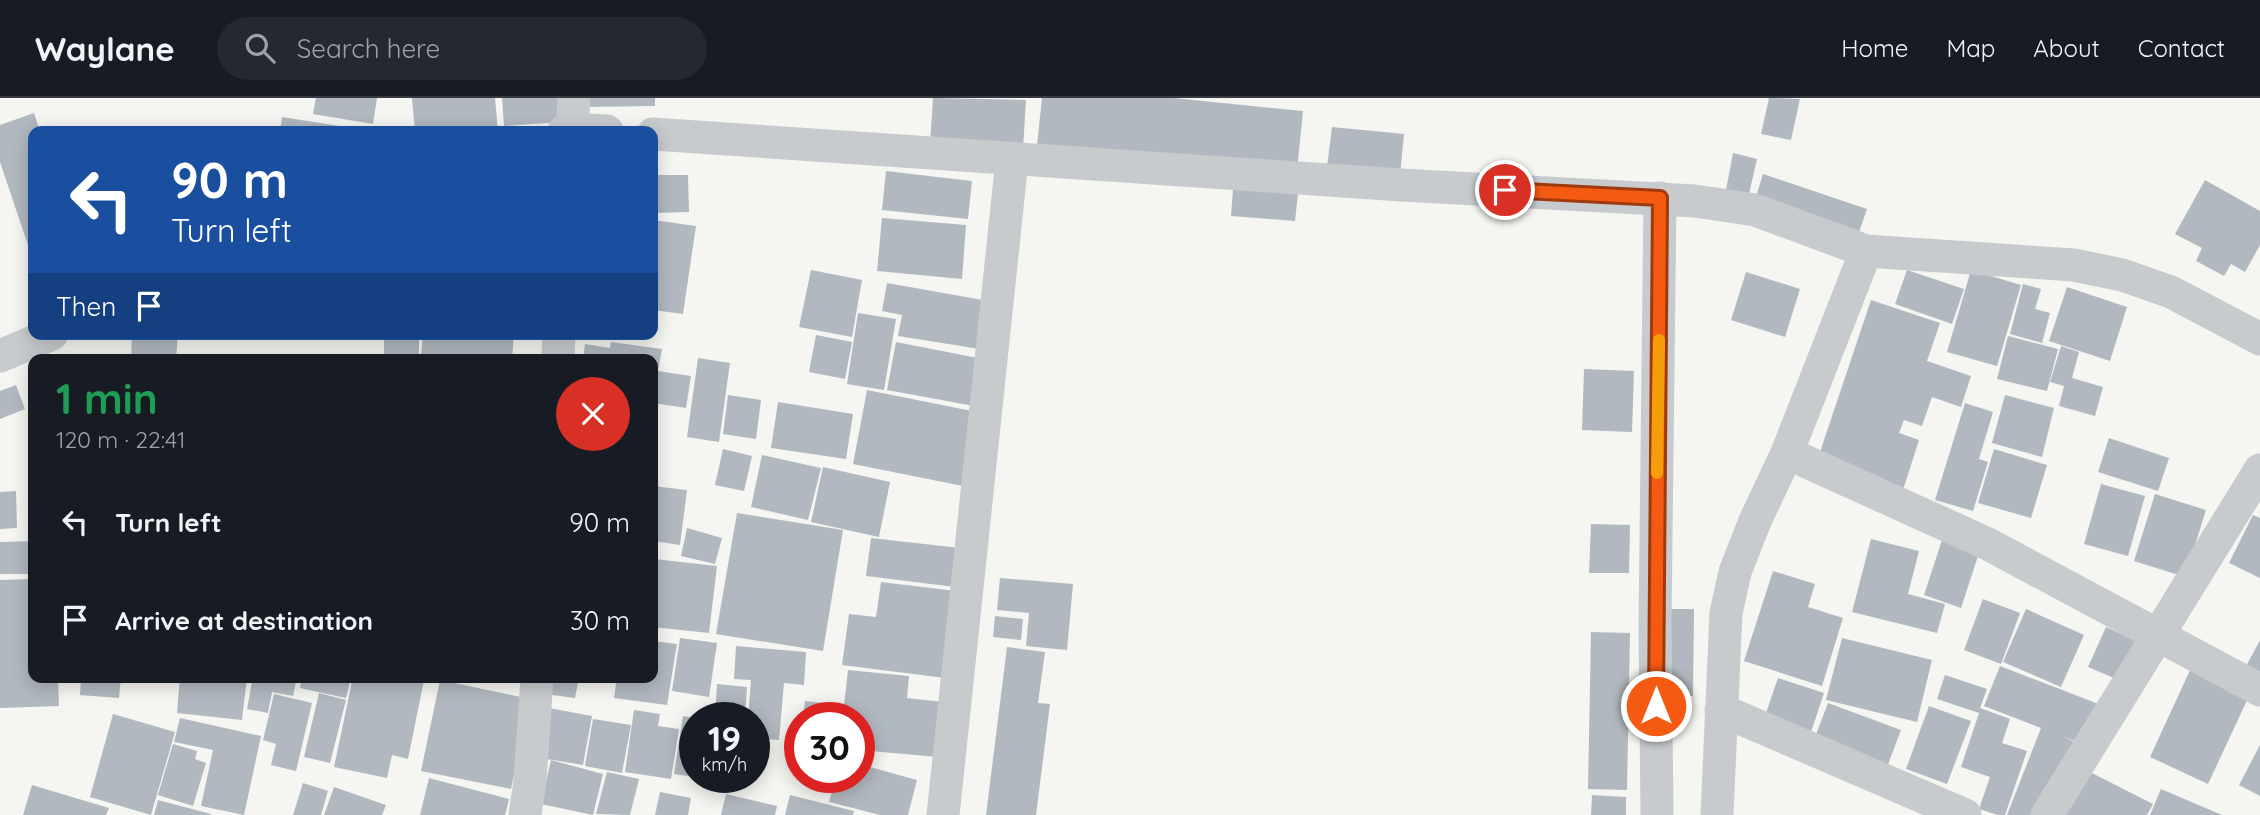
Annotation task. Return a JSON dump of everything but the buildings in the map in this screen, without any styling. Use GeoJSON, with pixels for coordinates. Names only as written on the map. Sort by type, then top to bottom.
{"type":"FeatureCollection","features":[{"type":"Feature","properties":{"kind":"street"},"geometry":{"type":"LineString","coordinates":[[658,134],[1401,185],[1695,201],[1755,210],[1866,251],[2074,265],[2122,275],[2171,292],[2260,339]]}},
{"type":"Feature","properties":{"kind":"street"},"geometry":{"type":"LineString","coordinates":[[943,815],[1012,160]]}},
{"type":"Feature","properties":{"kind":"street"},"geometry":{"type":"LineString","coordinates":[[1657,815],[1655,625],[1660,198]]}},
{"type":"Feature","properties":{"kind":"street"},"geometry":{"type":"LineString","coordinates":[[1717,815],[1726,613],[1735,572],[1787,453],[1866,251]]}},
{"type":"Feature","properties":{"kind":"street"},"geometry":{"type":"LineString","coordinates":[[0,356],[38,340]]}},
{"type":"Feature","properties":{"kind":"street"},"geometry":{"type":"LineString","coordinates":[[1787,453],[1988,544],[2260,690]]}},
{"type":"Feature","properties":{"kind":"street"},"geometry":{"type":"LineString","coordinates":[[2047,815],[2260,470]]}},
{"type":"Feature","properties":{"kind":"street"},"geometry":{"type":"LineString","coordinates":[[525,815],[537,683]]}},
{"type":"Feature","properties":{"kind":"street"},"geometry":{"type":"LineString","coordinates":[[1721,710],[1965,815]]}},
{"type":"Feature","properties":{"kind":"slow traffic"},"geometry":{"type":"LineString","coordinates":[[1657,473],[1659,340]]}},
{"type":"Feature","properties":{"kind":"route"},"geometry":{"type":"LineString","coordinates":[[1505,190],[1660,198],[1656,706]]}}]}
